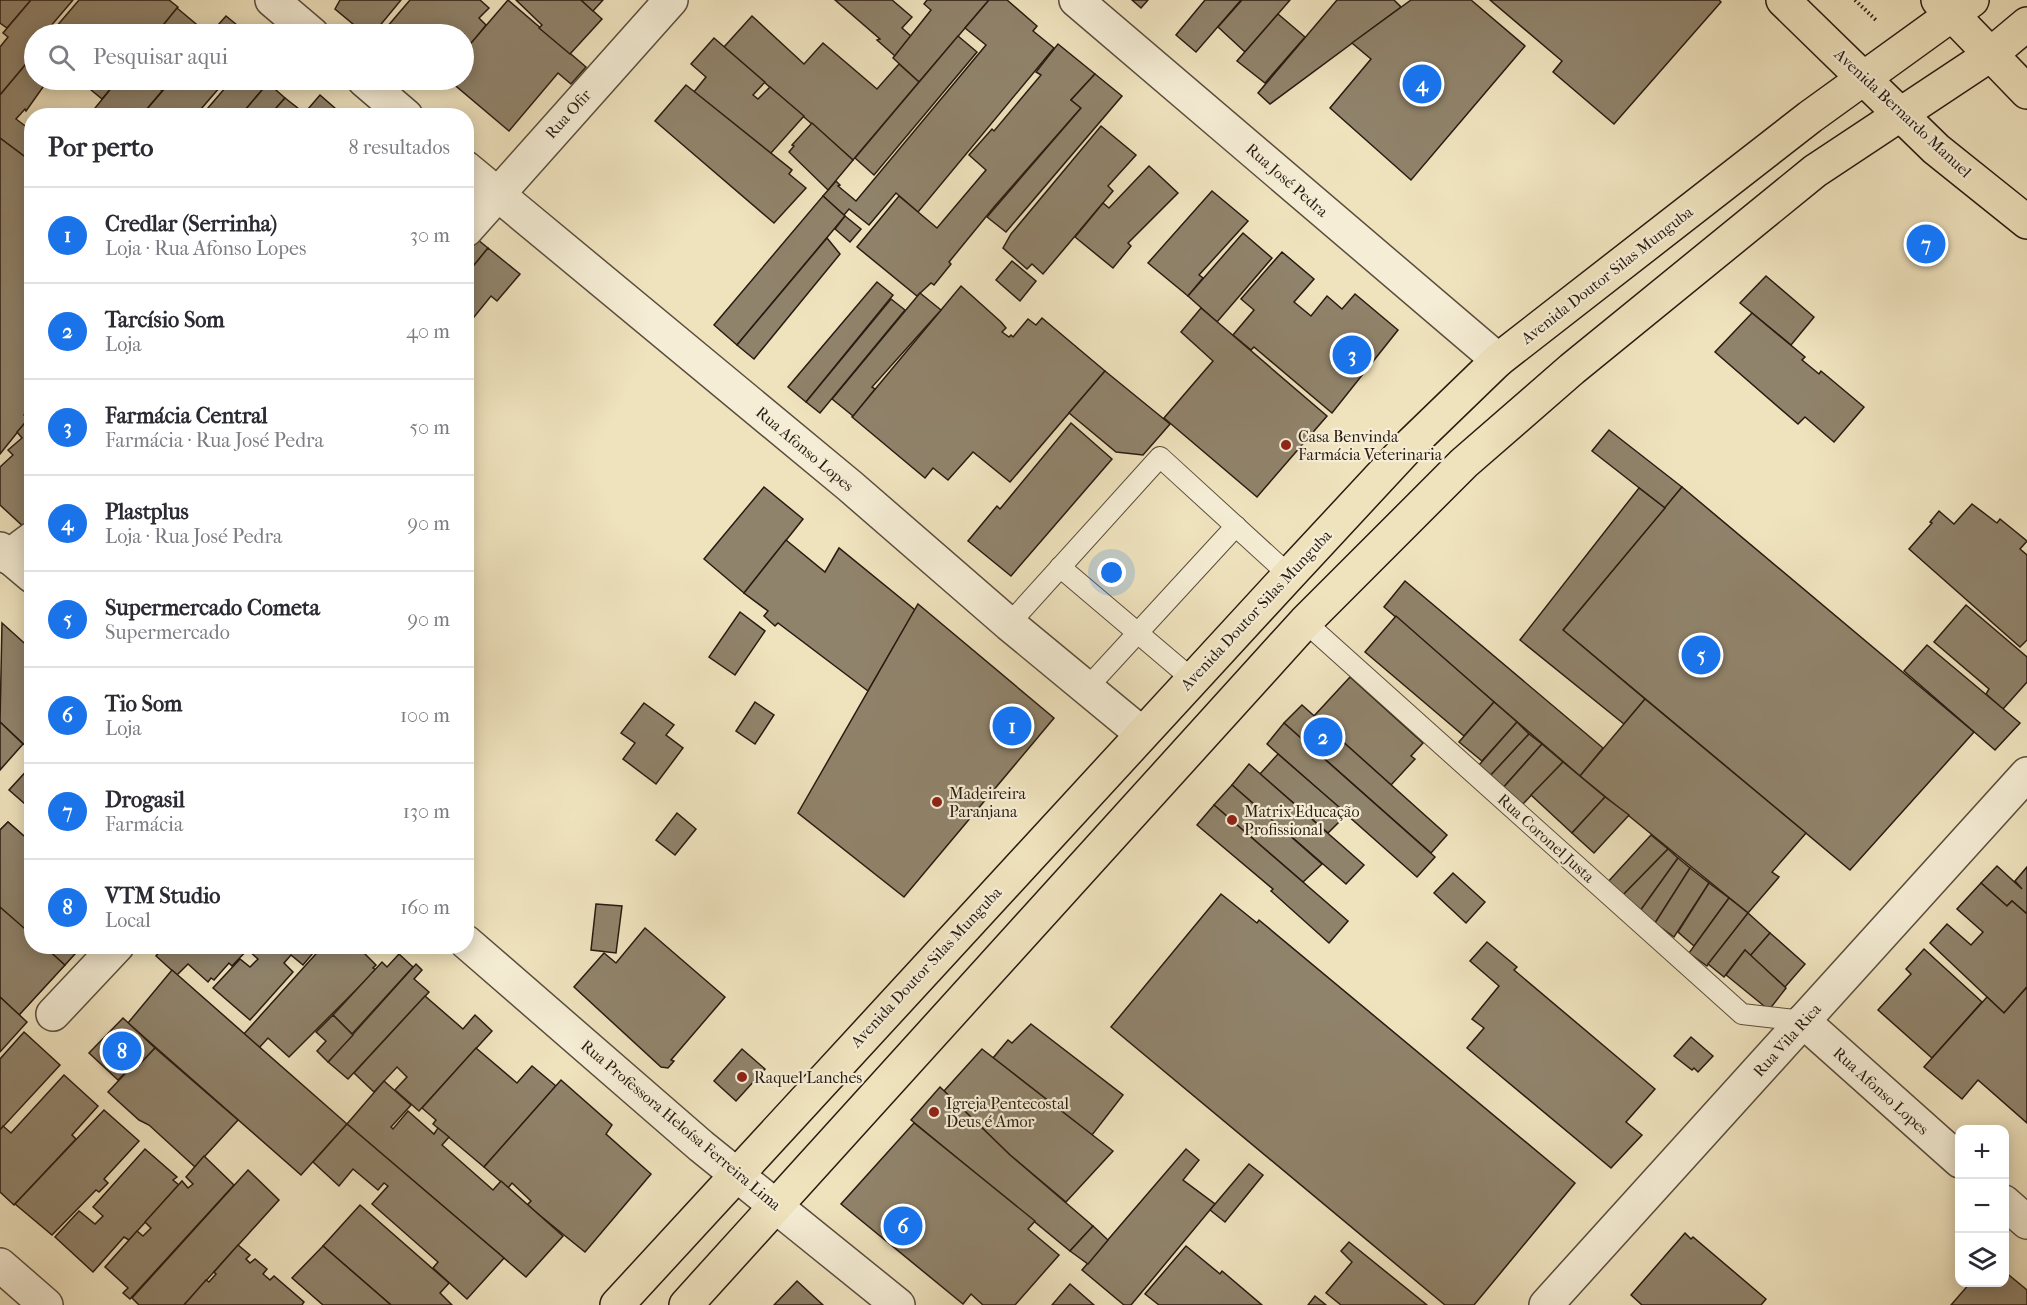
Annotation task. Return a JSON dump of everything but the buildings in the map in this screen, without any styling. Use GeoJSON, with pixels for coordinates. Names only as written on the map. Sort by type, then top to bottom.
{"type":"FeatureCollection","features":[{"type":"Feature","properties":{"kind":"main road","name":"Avenida Bernardo Manuel"},"geometry":{"type":"LineString","coordinates":[[1783,0],[1936,149],[2027,222]]}},
{"type":"Feature","properties":{"kind":"main road","name":"Avenida Doutor Silas Munguba"},"geometry":{"type":"LineString","coordinates":[[617,1305],[1141,733],[1408,447],[1498,360],[1954,5]]}},
{"type":"Feature","properties":{"kind":"main road"},"geometry":{"type":"LineString","coordinates":[[1954,5],[1990,55],[2027,92]]}},
{"type":"Feature","properties":{"kind":"main road"},"geometry":{"type":"LineString","coordinates":[[686,1305],[1305,622],[1464,463],[1572,369],[1815,171],[1990,55],[2027,24]]}},
{"type":"Feature","properties":{"kind":"street"},"geometry":{"type":"LineString","coordinates":[[272,0],[300,24]]}},
{"type":"Feature","properties":{"kind":"street","name":"Rua Ofir"},"geometry":{"type":"LineString","coordinates":[[474,220],[671,0]]}},
{"type":"Feature","properties":{"kind":"street","name":"Rua José Pedra"},"geometry":{"type":"LineString","coordinates":[[1076,0],[1498,360]]}},
{"type":"Feature","properties":{"kind":"street"},"geometry":{"type":"LineString","coordinates":[[375,90],[396,108]]}},
{"type":"Feature","properties":{"kind":"street","name":"Rua Afonso Lopes"},"geometry":{"type":"LineString","coordinates":[[474,175],[850,486],[1009,624],[1141,733]]}},
{"type":"Feature","properties":{"kind":"street","name":"Rua Vila Rica"},"geometry":{"type":"LineString","coordinates":[[1546,1305],[2027,774]]}},
{"type":"Feature","properties":{"kind":"street","name":"Rua Professora Heloísa Ferreira Lima"},"geometry":{"type":"LineString","coordinates":[[474,949],[736,1173],[898,1305]]}},
{"type":"Feature","properties":{"kind":"street"},"geometry":{"type":"LineString","coordinates":[[53,1014],[109,954]]}},
{"type":"Feature","properties":{"kind":"street","name":"Rua Afonso Lopes"},"geometry":{"type":"LineString","coordinates":[[1803,1021],[1955,1157]]}},
{"type":"Feature","properties":{"kind":"street"},"geometry":{"type":"LineString","coordinates":[[2009,1206],[2027,1222]]}},
{"type":"Feature","properties":{"kind":"street"},"geometry":{"type":"LineString","coordinates":[[0,1265],[46,1305]]}},
{"type":"Feature","properties":{"kind":"lane"},"geometry":{"type":"LineString","coordinates":[[1009,624],[1160,457],[1288,575]]}},
{"type":"Feature","properties":{"kind":"lane"},"geometry":{"type":"LineString","coordinates":[[1087,688],[1236,526]]}},
{"type":"Feature","properties":{"kind":"lane"},"geometry":{"type":"LineString","coordinates":[[1060,567],[1192,679]]}},
{"type":"Feature","properties":{"kind":"lane","name":"Rua Coronel Justa"},"geometry":{"type":"LineString","coordinates":[[1305,622],[1742,1014],[1803,1021]]}},
{"type":"Feature","properties":{"kind":"place","name":"Plastplus"},"geometry":{"type":"Point","coordinates":[1422,84]}},
{"type":"Feature","properties":{"kind":"place","name":"Drogasil"},"geometry":{"type":"Point","coordinates":[1926,244]}},
{"type":"Feature","properties":{"kind":"place","name":"Farmácia Central"},"geometry":{"type":"Point","coordinates":[1352,355]}},
{"type":"Feature","properties":{"kind":"place","name":"Casa Benvinda Farmácia Veterinaria"},"geometry":{"type":"Point","coordinates":[1286,445]}},
{"type":"Feature","properties":{"kind":"place","name":"Supermercado Cometa"},"geometry":{"type":"Point","coordinates":[1701,655]}},
{"type":"Feature","properties":{"kind":"place","name":"Credlar (Serrinha)"},"geometry":{"type":"Point","coordinates":[1012,726]}},
{"type":"Feature","properties":{"kind":"place","name":"Tarcísio Som"},"geometry":{"type":"Point","coordinates":[1323,737]}},
{"type":"Feature","properties":{"kind":"place","name":"Madeireira Paranjana"},"geometry":{"type":"Point","coordinates":[937,802]}},
{"type":"Feature","properties":{"kind":"place","name":"Matrix Educação Profissional"},"geometry":{"type":"Point","coordinates":[1232,820]}},
{"type":"Feature","properties":{"kind":"place","name":"VTM Studio"},"geometry":{"type":"Point","coordinates":[122,1051]}},
{"type":"Feature","properties":{"kind":"place","name":"Raquel Lanches"},"geometry":{"type":"Point","coordinates":[742,1077]}},
{"type":"Feature","properties":{"kind":"place","name":"Igreja Pentecostal Deus é Amor"},"geometry":{"type":"Point","coordinates":[934,1112]}},
{"type":"Feature","properties":{"kind":"place","name":"Tio Som"},"geometry":{"type":"Point","coordinates":[903,1226]}}]}
